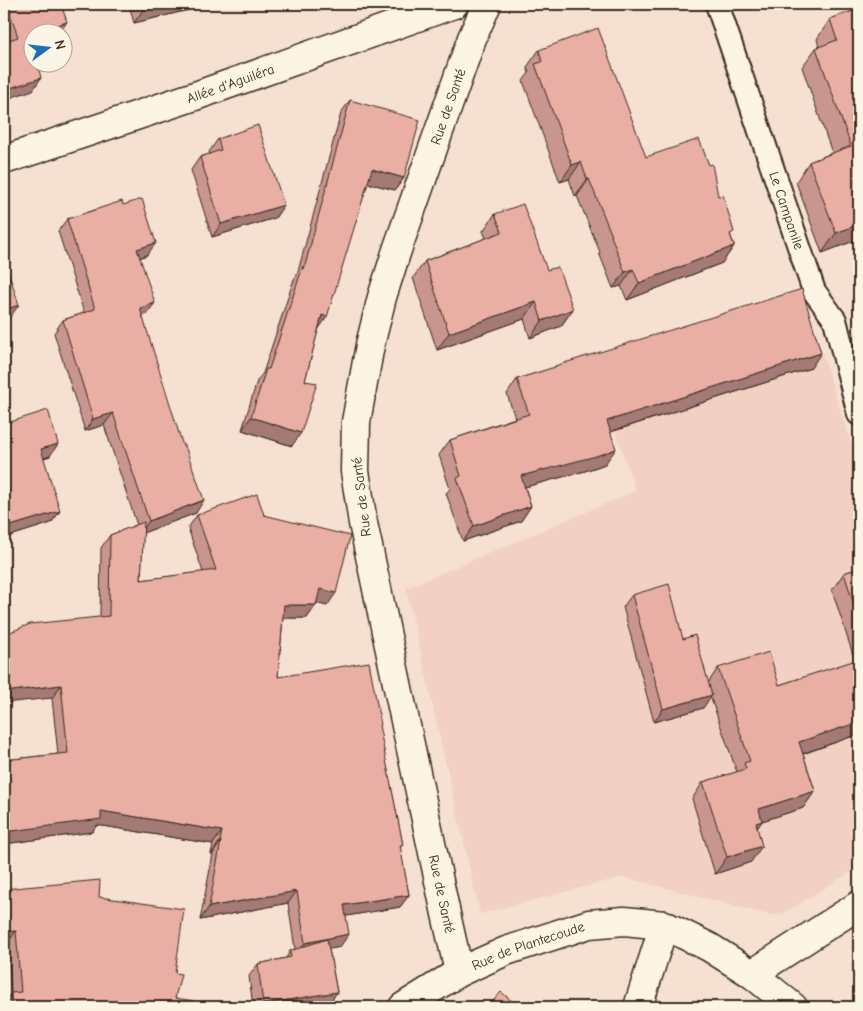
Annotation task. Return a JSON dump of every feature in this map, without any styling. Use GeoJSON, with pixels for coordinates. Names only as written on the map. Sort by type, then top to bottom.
{"type":"FeatureCollection","features":[{"type":"Feature","properties":{"kind":"street","name":"Allée d'Aguiléra"},"geometry":{"type":"LineString","coordinates":[[4,160],[208,92],[454,4]]}},
{"type":"Feature","properties":{"kind":"street","name":"Rue de Santé"},"geometry":{"type":"LineString","coordinates":[[460,972],[363,523],[355,471],[356,422],[370,345],[382,296],[472,38],[487,4]]}},
{"type":"Feature","properties":{"kind":"street"},"geometry":{"type":"LineString","coordinates":[[752,974],[859,905]]}},
{"type":"Feature","properties":{"kind":"street","name":"Rue de Plantecoude"},"geometry":{"type":"LineString","coordinates":[[403,1007],[460,972],[506,951],[589,924],[624,921],[664,925]]}},
{"type":"Feature","properties":{"kind":"street"},"geometry":{"type":"LineString","coordinates":[[638,1007],[664,925],[709,947],[752,974],[793,1007]]}},
{"type":"Feature","properties":{"kind":"lane","name":"Le Campanile"},"geometry":{"type":"LineString","coordinates":[[717,4],[814,291],[835,320],[859,414]]}},
{"type":"Feature","properties":{"kind":"shaded area"},"geometry":{"type":"Polygon","coordinates":[[[805,300],[859,468],[859,867],[781,915],[769,915],[623,877],[480,914],[406,588],[636,491],[615,431],[791,305],[805,300]]]}},
{"type":"Feature","properties":{"kind":"building"},"geometry":{"type":"Polygon","coordinates":[[[7,4],[61,4],[67,22],[22,22],[22,72],[40,72],[41,78],[4,90],[4,42],[18,37],[7,4]]]}},
{"type":"Feature","properties":{"kind":"building"},"geometry":{"type":"Polygon","coordinates":[[[144,4],[160,4],[145,7],[144,4]]]}},
{"type":"Feature","properties":{"kind":"building"},"geometry":{"type":"Polygon","coordinates":[[[859,9],[859,224],[836,233],[809,162],[851,146],[816,48],[837,40],[830,19],[859,9]]]}},
{"type":"Feature","properties":{"kind":"building"},"geometry":{"type":"Polygon","coordinates":[[[598,28],[646,157],[699,139],[709,165],[712,164],[718,196],[723,195],[734,232],[730,234],[734,246],[639,283],[633,269],[625,272],[581,162],[572,165],[535,64],[542,62],[539,50],[598,28]]]}},
{"type":"Feature","properties":{"kind":"building"},"geometry":{"type":"Polygon","coordinates":[[[350,100],[420,120],[404,178],[372,169],[327,317],[322,315],[305,381],[317,383],[301,433],[251,417],[303,266],[304,269],[350,100]]]}},
{"type":"Feature","properties":{"kind":"building"},"geometry":{"type":"Polygon","coordinates":[[[258,125],[284,205],[221,224],[200,157],[221,150],[218,139],[258,125]]]}},
{"type":"Feature","properties":{"kind":"building"},"geometry":{"type":"Polygon","coordinates":[[[142,199],[156,243],[137,249],[155,303],[140,308],[183,446],[185,446],[204,500],[149,521],[113,413],[93,419],[63,320],[95,309],[67,219],[122,201],[123,205],[142,199]]]}},
{"type":"Feature","properties":{"kind":"building"},"geometry":{"type":"Polygon","coordinates":[[[523,204],[547,270],[558,267],[573,309],[542,321],[536,302],[449,333],[425,261],[502,232],[495,214],[523,204]]]}},
{"type":"Feature","properties":{"kind":"building"},"geometry":{"type":"Polygon","coordinates":[[[4,258],[19,305],[4,310],[4,258]]]}},
{"type":"Feature","properties":{"kind":"building"},"geometry":{"type":"Polygon","coordinates":[[[802,289],[821,353],[607,421],[616,449],[521,476],[531,506],[474,526],[457,478],[461,476],[450,440],[529,414],[517,379],[802,289]]]}},
{"type":"Feature","properties":{"kind":"building"},"geometry":{"type":"Polygon","coordinates":[[[48,410],[58,444],[41,449],[60,511],[7,527],[4,517],[4,424],[48,410]]]}},
{"type":"Feature","properties":{"kind":"building"},"geometry":{"type":"Polygon","coordinates":[[[257,494],[264,515],[350,536],[336,593],[320,589],[316,605],[284,605],[278,677],[369,662],[381,725],[379,725],[403,845],[400,845],[409,895],[344,905],[349,934],[305,943],[297,891],[209,907],[222,831],[101,811],[101,819],[5,832],[4,823],[4,760],[68,753],[61,685],[4,692],[4,623],[8,633],[30,624],[109,616],[110,535],[144,522],[141,580],[216,570],[197,515],[257,494]]]}},
{"type":"Feature","properties":{"kind":"building"},"geometry":{"type":"Polygon","coordinates":[[[859,568],[859,621],[844,573],[859,568]]]}},
{"type":"Feature","properties":{"kind":"building"},"geometry":{"type":"Polygon","coordinates":[[[669,584],[683,639],[695,635],[712,695],[663,709],[632,595],[669,584]]]}},
{"type":"Feature","properties":{"kind":"building"},"geometry":{"type":"Polygon","coordinates":[[[769,652],[779,685],[859,659],[859,722],[799,742],[815,791],[759,809],[762,821],[756,823],[762,846],[727,857],[703,782],[746,769],[744,763],[750,761],[718,668],[769,652]]]}},
{"type":"Feature","properties":{"kind":"building"},"geometry":{"type":"Polygon","coordinates":[[[100,880],[99,897],[184,909],[175,973],[181,974],[175,998],[194,1001],[193,1007],[12,1007],[11,993],[21,992],[16,931],[4,932],[4,889],[100,880]]]}},
{"type":"Feature","properties":{"kind":"building"},"geometry":{"type":"Polygon","coordinates":[[[327,939],[337,992],[263,1004],[258,964],[291,957],[290,951],[327,939]]]}},
{"type":"Feature","properties":{"kind":"building"},"geometry":{"type":"Polygon","coordinates":[[[501,992],[519,1007],[488,1007],[501,992]]]}},
{"type":"Feature","properties":{"kind":"building"},"geometry":{"type":"Polygon","coordinates":[[[686,1002],[699,1007],[684,1007],[686,1002]]]}}]}
